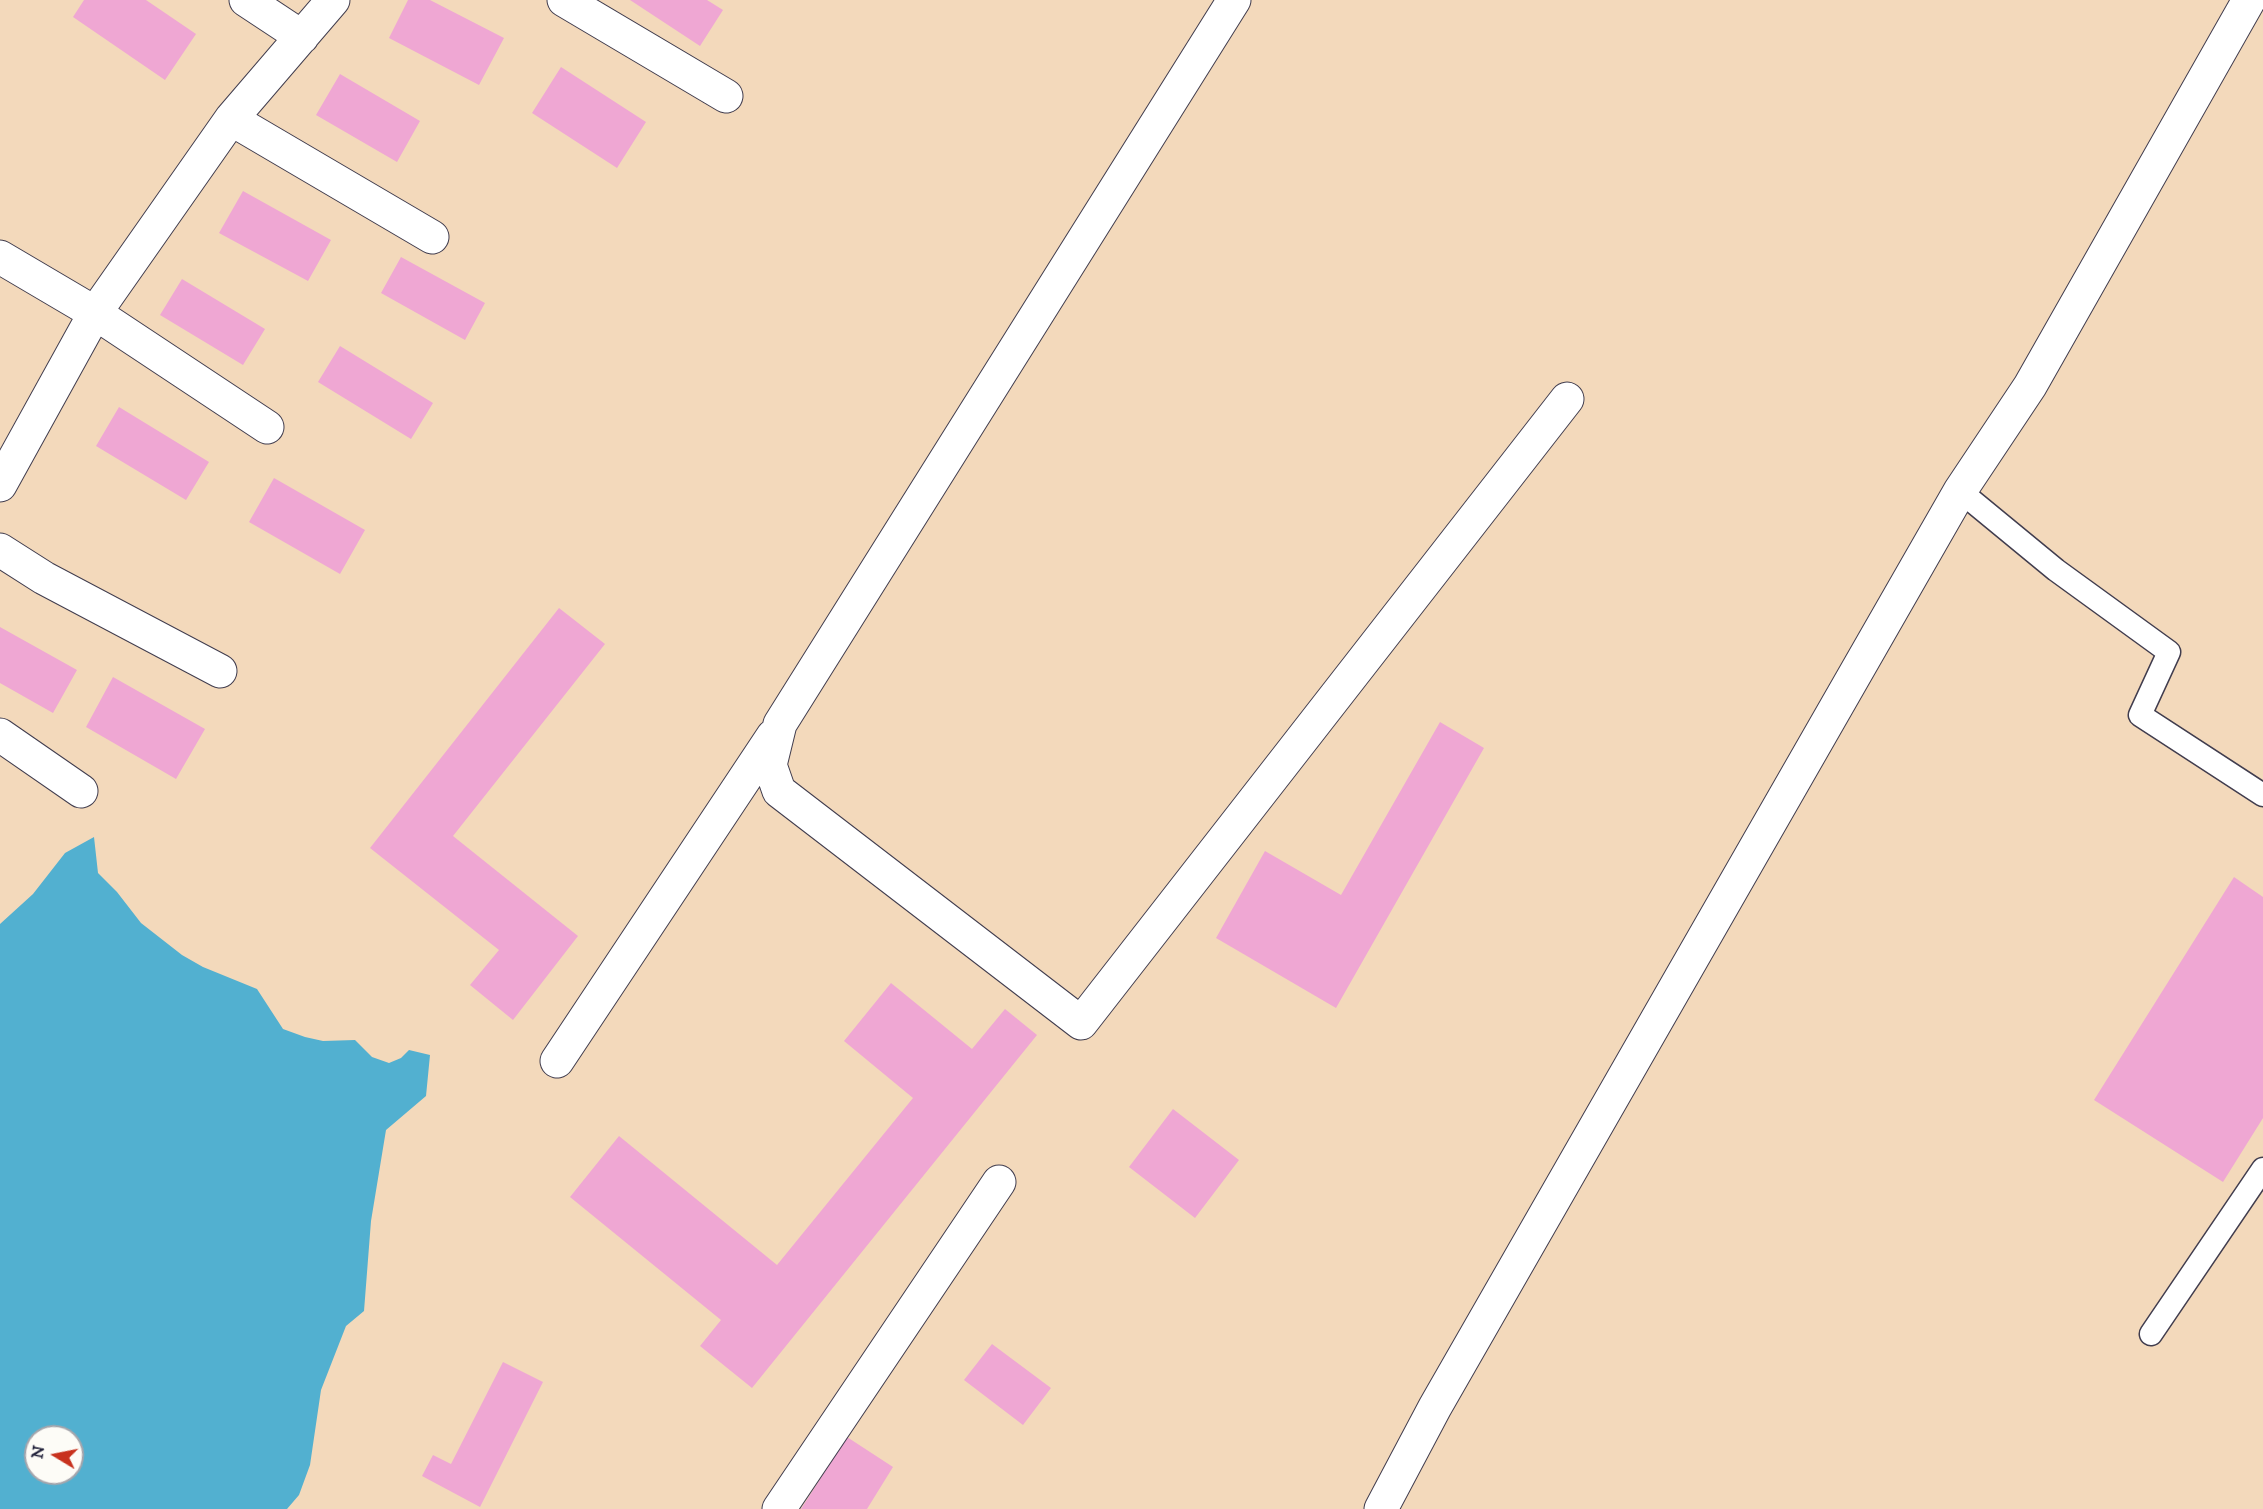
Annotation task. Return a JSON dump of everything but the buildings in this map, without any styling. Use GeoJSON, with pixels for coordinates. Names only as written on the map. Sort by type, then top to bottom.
{"type":"FeatureCollection","features":[{"type":"Feature","properties":{"kind":"street"},"geometry":{"type":"LineString","coordinates":[[246,0],[302,37]]}},
{"type":"Feature","properties":{"kind":"street"},"geometry":{"type":"LineString","coordinates":[[0,485],[95,313],[231,119],[333,0]]}},
{"type":"Feature","properties":{"kind":"street"},"geometry":{"type":"LineString","coordinates":[[564,0],[726,96]]}},
{"type":"Feature","properties":{"kind":"street"},"geometry":{"type":"LineString","coordinates":[[557,1061],[780,724],[1234,0]]}},
{"type":"Feature","properties":{"kind":"street"},"geometry":{"type":"LineString","coordinates":[[1381,1509],[1435,1407],[1960,490],[2030,386],[2249,0]]}},
{"type":"Feature","properties":{"kind":"street"},"geometry":{"type":"LineString","coordinates":[[231,119],[432,237]]}},
{"type":"Feature","properties":{"kind":"street"},"geometry":{"type":"LineString","coordinates":[[0,257],[95,313],[267,428]]}},
{"type":"Feature","properties":{"kind":"street"},"geometry":{"type":"LineString","coordinates":[[780,724],[770,765],[779,791],[1081,1023],[1567,399]]}},
{"type":"Feature","properties":{"kind":"street"},"geometry":{"type":"LineString","coordinates":[[0,550],[44,578],[220,671]]}},
{"type":"Feature","properties":{"kind":"street"},"geometry":{"type":"LineString","coordinates":[[0,735],[81,790]]}},
{"type":"Feature","properties":{"kind":"street"},"geometry":{"type":"LineString","coordinates":[[779,1509],[999,1182]]}},
{"type":"Feature","properties":{"kind":"lane"},"geometry":{"type":"LineString","coordinates":[[1960,490],[2056,570],[2169,652],[2139,715],[2263,795]]}},
{"type":"Feature","properties":{"kind":"lane"},"geometry":{"type":"LineString","coordinates":[[2151,1334],[2263,1169]]}},
{"type":"Feature","properties":{"kind":"water"},"geometry":{"type":"Polygon","coordinates":[[[94,837],[98,873],[117,892],[141,923],[182,955],[203,967],[257,989],[283,1029],[323,1041],[355,1040],[372,1057],[389,1063],[401,1058],[409,1050],[430,1055],[426,1096],[386,1130],[371,1221],[364,1311],[346,1326],[321,1390],[310,1465],[299,1495],[287,1509],[0,1509],[0,924],[33,894],[65,853],[94,837]]]}}]}
